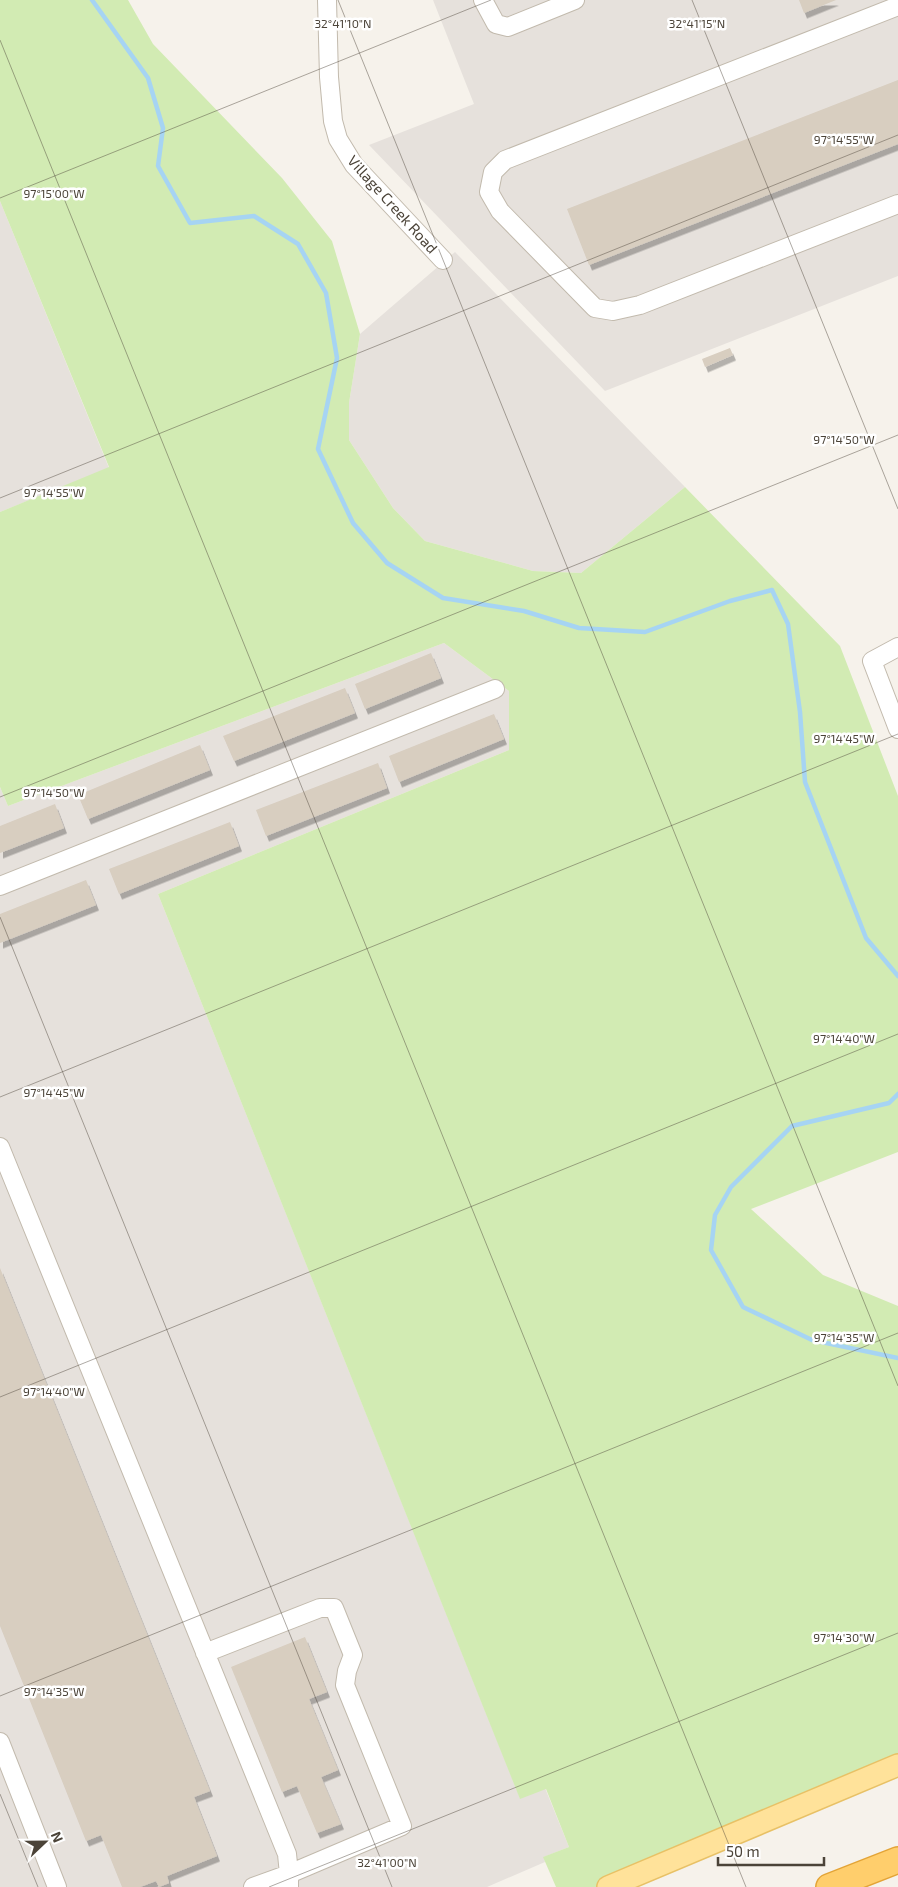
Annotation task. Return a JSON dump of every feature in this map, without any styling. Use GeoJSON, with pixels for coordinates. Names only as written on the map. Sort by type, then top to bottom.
{"type":"FeatureCollection","features":[{"type":"Feature","properties":{"kind":"highway"},"geometry":{"type":"LineString","coordinates":[[829,1887],[898,1860]]}},
{"type":"Feature","properties":{"kind":"main road"},"geometry":{"type":"LineString","coordinates":[[608,1887],[898,1765]]}},
{"type":"Feature","properties":{"kind":"lane","name":"Village Creek Road"},"geometry":{"type":"LineString","coordinates":[[327,0],[329,77],[333,121],[338,139],[354,165],[443,260]]}},
{"type":"Feature","properties":{"kind":"lane"},"geometry":{"type":"LineString","coordinates":[[483,0],[496,24],[508,26],[574,0]]}},
{"type":"Feature","properties":{"kind":"lane"},"geometry":{"type":"LineString","coordinates":[[898,6],[505,160],[493,172],[489,192],[500,211],[595,308],[613,311],[640,305],[898,204]]}},
{"type":"Feature","properties":{"kind":"lane"},"geometry":{"type":"LineString","coordinates":[[898,647],[872,661],[898,729]]}},
{"type":"Feature","properties":{"kind":"lane"},"geometry":{"type":"LineString","coordinates":[[0,886],[495,689]]}},
{"type":"Feature","properties":{"kind":"lane"},"geometry":{"type":"LineString","coordinates":[[0,1147],[287,1854],[289,1880]]}},
{"type":"Feature","properties":{"kind":"lane"},"geometry":{"type":"LineString","coordinates":[[206,1653],[320,1608],[334,1608],[353,1655],[347,1671],[345,1685],[402,1826],[289,1880],[253,1887]]}},
{"type":"Feature","properties":{"kind":"lane"},"geometry":{"type":"LineString","coordinates":[[0,1742],[57,1887]]}},
{"type":"Feature","properties":{"kind":"shaded area"},"geometry":{"type":"Polygon","coordinates":[[[433,0],[898,0],[898,276],[605,391],[369,145],[474,104],[433,0]]]}},
{"type":"Feature","properties":{"kind":"shaded area"},"geometry":{"type":"Polygon","coordinates":[[[0,201],[109,468],[0,512],[0,201]]]}},
{"type":"Feature","properties":{"kind":"shaded area"},"geometry":{"type":"Polygon","coordinates":[[[455,252],[685,487],[581,573],[533,571],[425,541],[393,508],[349,440],[349,403],[360,334],[455,252]]]}},
{"type":"Feature","properties":{"kind":"shaded area"},"geometry":{"type":"Polygon","coordinates":[[[444,643],[509,691],[509,750],[158,894],[520,1798],[545,1788],[569,1847],[544,1857],[545,1862],[487,1887],[0,1887],[0,787],[8,806],[444,643]]]}},
{"type":"Feature","properties":{"kind":"green space"},"geometry":{"type":"Polygon","coordinates":[[[0,0],[128,0],[153,44],[282,178],[332,241],[360,334],[349,403],[349,440],[393,508],[425,541],[533,571],[581,573],[685,487],[840,646],[898,796],[898,1152],[751,1209],[823,1275],[898,1306],[898,1766],[597,1887],[556,1887],[543,1857],[569,1847],[546,1789],[520,1799],[158,894],[509,750],[509,691],[444,643],[8,806],[0,787],[0,512],[109,467],[0,201],[0,0]]]}},
{"type":"Feature","properties":{"kind":"building"},"geometry":{"type":"Polygon","coordinates":[[[799,0],[836,0],[804,13],[799,0]]]}},
{"type":"Feature","properties":{"kind":"building"},"geometry":{"type":"Polygon","coordinates":[[[898,80],[898,144],[589,265],[567,209],[898,80]]]}},
{"type":"Feature","properties":{"kind":"building"},"geometry":{"type":"Polygon","coordinates":[[[730,348],[733,355],[705,367],[702,359],[730,348]]]}},
{"type":"Feature","properties":{"kind":"building"},"geometry":{"type":"Polygon","coordinates":[[[431,653],[441,678],[365,709],[355,684],[431,653]]]}},
{"type":"Feature","properties":{"kind":"building"},"geometry":{"type":"Polygon","coordinates":[[[345,688],[355,713],[234,761],[223,736],[345,688]]]}},
{"type":"Feature","properties":{"kind":"building"},"geometry":{"type":"Polygon","coordinates":[[[494,714],[504,739],[399,782],[389,756],[494,714]]]}},
{"type":"Feature","properties":{"kind":"building"},"geometry":{"type":"Polygon","coordinates":[[[200,745],[210,770],[88,819],[78,795],[200,745]]]}},
{"type":"Feature","properties":{"kind":"building"},"geometry":{"type":"Polygon","coordinates":[[[378,763],[387,788],[266,836],[256,810],[378,763]]]}},
{"type":"Feature","properties":{"kind":"building"},"geometry":{"type":"Polygon","coordinates":[[[55,804],[64,828],[0,853],[0,826],[55,804]]]}},
{"type":"Feature","properties":{"kind":"building"},"geometry":{"type":"Polygon","coordinates":[[[230,822],[239,846],[119,894],[109,869],[230,822]]]}},
{"type":"Feature","properties":{"kind":"building"},"geometry":{"type":"Polygon","coordinates":[[[86,880],[96,905],[0,943],[0,914],[86,880]]]}},
{"type":"Feature","properties":{"kind":"building"},"geometry":{"type":"Polygon","coordinates":[[[0,1268],[210,1791],[194,1797],[217,1856],[167,1876],[169,1883],[159,1887],[156,1881],[140,1887],[122,1887],[101,1835],[86,1841],[0,1626],[0,1268]]]}},
{"type":"Feature","properties":{"kind":"building"},"geometry":{"type":"Polygon","coordinates":[[[305,1637],[327,1692],[309,1699],[338,1770],[321,1777],[341,1824],[317,1833],[297,1786],[282,1792],[231,1667],[305,1637]]]}},
{"type":"Feature","properties":{"kind":"waterway"},"geometry":{"type":"LineString","coordinates":[[92,0],[148,78],[163,128],[158,166],[190,223],[254,216],[298,244],[326,293],[337,358],[318,449],[353,523],[387,563],[443,598],[524,611],[579,628],[645,632],[730,601],[772,590],[788,624],[800,712],[805,782],[866,938],[898,976]]}},
{"type":"Feature","properties":{"kind":"waterway"},"geometry":{"type":"LineString","coordinates":[[898,1094],[889,1103],[792,1126],[731,1187],[715,1215],[711,1250],[743,1307],[812,1340],[898,1358]]}}]}
